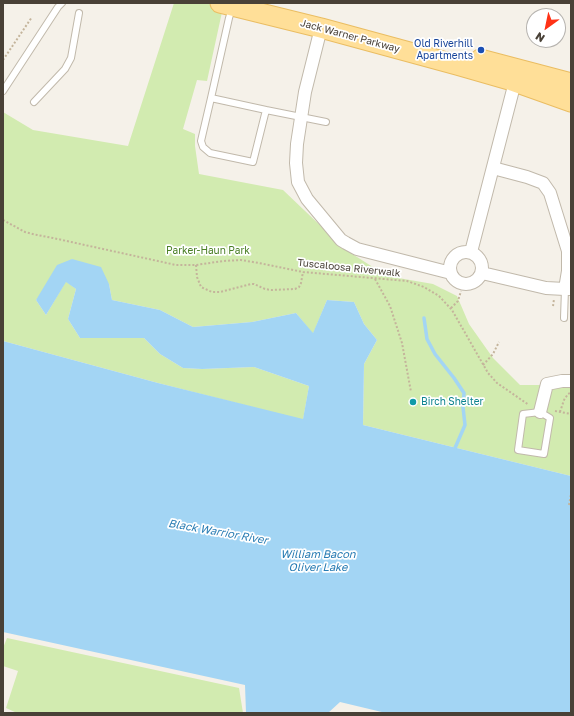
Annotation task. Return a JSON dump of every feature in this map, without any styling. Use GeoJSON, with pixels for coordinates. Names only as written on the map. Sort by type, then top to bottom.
{"type":"FeatureCollection","features":[{"type":"Feature","properties":{"kind":"main road","name":"Jack Warner Parkway"},"geometry":{"type":"LineString","coordinates":[[271,3],[568,81]]}},
{"type":"Feature","properties":{"kind":"main road","name":"Jack Warner Parkway"},"geometry":{"type":"LineString","coordinates":[[226,5],[321,28],[515,82],[571,102]]}},
{"type":"Feature","properties":{"kind":"street"},"geometry":{"type":"LineString","coordinates":[[321,28],[304,92],[297,144],[296,164],[298,182],[307,199],[340,240],[357,249],[451,273]]}},
{"type":"Feature","properties":{"kind":"street"},"geometry":{"type":"LineString","coordinates":[[470,252],[515,82]]}},
{"type":"Feature","properties":{"kind":"street"},"geometry":{"type":"LineString","coordinates":[[482,273],[546,288],[568,289],[568,251],[550,193],[543,183],[493,168]]}},
{"type":"Feature","properties":{"kind":"street"},"geometry":{"type":"LineString","coordinates":[[460,252],[470,252],[476,254],[480,258],[483,268],[482,273],[476,281],[471,284],[461,283],[452,276],[450,266],[452,260],[460,252]]}},
{"type":"Feature","properties":{"kind":"street"},"geometry":{"type":"LineString","coordinates":[[540,410],[547,384],[562,380],[571,381]]}},
{"type":"Feature","properties":{"kind":"lane"},"geometry":{"type":"LineString","coordinates":[[3,91],[59,4]]}},
{"type":"Feature","properties":{"kind":"lane"},"geometry":{"type":"LineString","coordinates":[[226,5],[229,18],[201,141],[203,147],[210,153],[253,162],[266,110]]}},
{"type":"Feature","properties":{"kind":"lane"},"geometry":{"type":"LineString","coordinates":[[34,102],[65,69],[71,58],[80,13]]}},
{"type":"Feature","properties":{"kind":"lane"},"geometry":{"type":"LineString","coordinates":[[211,98],[326,122]]}},
{"type":"Feature","properties":{"kind":"lane"},"geometry":{"type":"LineString","coordinates":[[564,318],[568,289]]}},
{"type":"Feature","properties":{"kind":"lane"},"geometry":{"type":"LineString","coordinates":[[540,410],[550,418],[544,454],[518,450],[523,414],[540,410]]}},
{"type":"Feature","properties":{"kind":"path"},"geometry":{"type":"LineString","coordinates":[[3,60],[32,17]]}},
{"type":"Feature","properties":{"kind":"path","name":"Tuscaloosa Riverwalk"},"geometry":{"type":"LineString","coordinates":[[3,220],[25,232],[176,266],[241,260],[303,272],[407,282],[424,287],[439,296],[451,308],[488,373],[498,383],[528,405],[540,410],[571,414]]}},
{"type":"Feature","properties":{"kind":"path"},"geometry":{"type":"LineString","coordinates":[[196,265],[197,277],[201,287],[212,292],[220,292],[251,284],[271,290],[295,289],[301,283],[303,272]]}},
{"type":"Feature","properties":{"kind":"path"},"geometry":{"type":"LineString","coordinates":[[375,279],[390,306],[402,343],[411,392]]}},
{"type":"Feature","properties":{"kind":"path"},"geometry":{"type":"LineString","coordinates":[[451,308],[458,301],[461,291]]}},
{"type":"Feature","properties":{"kind":"path"},"geometry":{"type":"LineString","coordinates":[[553,306],[554,298]]}},
{"type":"Feature","properties":{"kind":"path"},"geometry":{"type":"LineString","coordinates":[[483,365],[493,354],[499,342]]}},
{"type":"Feature","properties":{"kind":"path"},"geometry":{"type":"LineString","coordinates":[[560,412],[564,400],[571,392]]}},
{"type":"Feature","properties":{"kind":"path"},"geometry":{"type":"LineString","coordinates":[[569,505],[571,494]]}},
{"type":"Feature","properties":{"kind":"green space","name":"Parker-Haun Park"},"geometry":{"type":"Polygon","coordinates":[[[174,3],[224,3],[207,81],[197,80],[183,129],[195,134],[199,174],[283,190],[346,250],[387,276],[433,284],[457,296],[469,324],[493,358],[520,385],[571,385],[571,476],[363,425],[364,364],[377,340],[364,324],[354,302],[327,300],[313,334],[296,313],[252,322],[193,327],[160,310],[112,300],[109,284],[72,259],[36,300],[46,315],[66,281],[76,289],[68,319],[80,338],[144,338],[160,354],[183,368],[202,369],[254,367],[309,386],[303,420],[3,341],[3,112],[33,130],[128,146],[174,3]]]}},
{"type":"Feature","properties":{"kind":"green space"},"geometry":{"type":"Polygon","coordinates":[[[7,638],[239,688],[243,713],[17,713],[6,708],[18,671],[3,666],[3,648],[7,638]]]}},
{"type":"Feature","properties":{"kind":"water","name":"William Bacon Oliver Lake"},"geometry":{"type":"Polygon","coordinates":[[[72,259],[101,267],[109,284],[112,300],[160,310],[193,327],[252,322],[296,313],[313,333],[327,300],[354,302],[364,324],[377,340],[364,364],[363,425],[571,476],[571,713],[386,713],[340,702],[328,713],[246,713],[245,685],[3,632],[3,341],[158,383],[303,419],[309,386],[254,367],[202,369],[183,368],[160,354],[144,338],[80,338],[68,319],[76,289],[66,282],[46,315],[36,300],[57,265],[72,259]]]}},
{"type":"Feature","properties":{"kind":"waterway"},"geometry":{"type":"LineString","coordinates":[[424,318],[427,339],[435,354],[464,393],[463,407],[465,425],[455,448]]}},
{"type":"Feature","properties":{"kind":"place","name":"Old Riverhill Apartments"},"geometry":{"type":"Point","coordinates":[481,50]}},
{"type":"Feature","properties":{"kind":"place","name":"Birch Shelter"},"geometry":{"type":"Point","coordinates":[413,402]}},
{"type":"Feature","properties":{"kind":"water label","name":"Black Warrior River"},"geometry":{"type":"Point","coordinates":[218,532]}}]}
